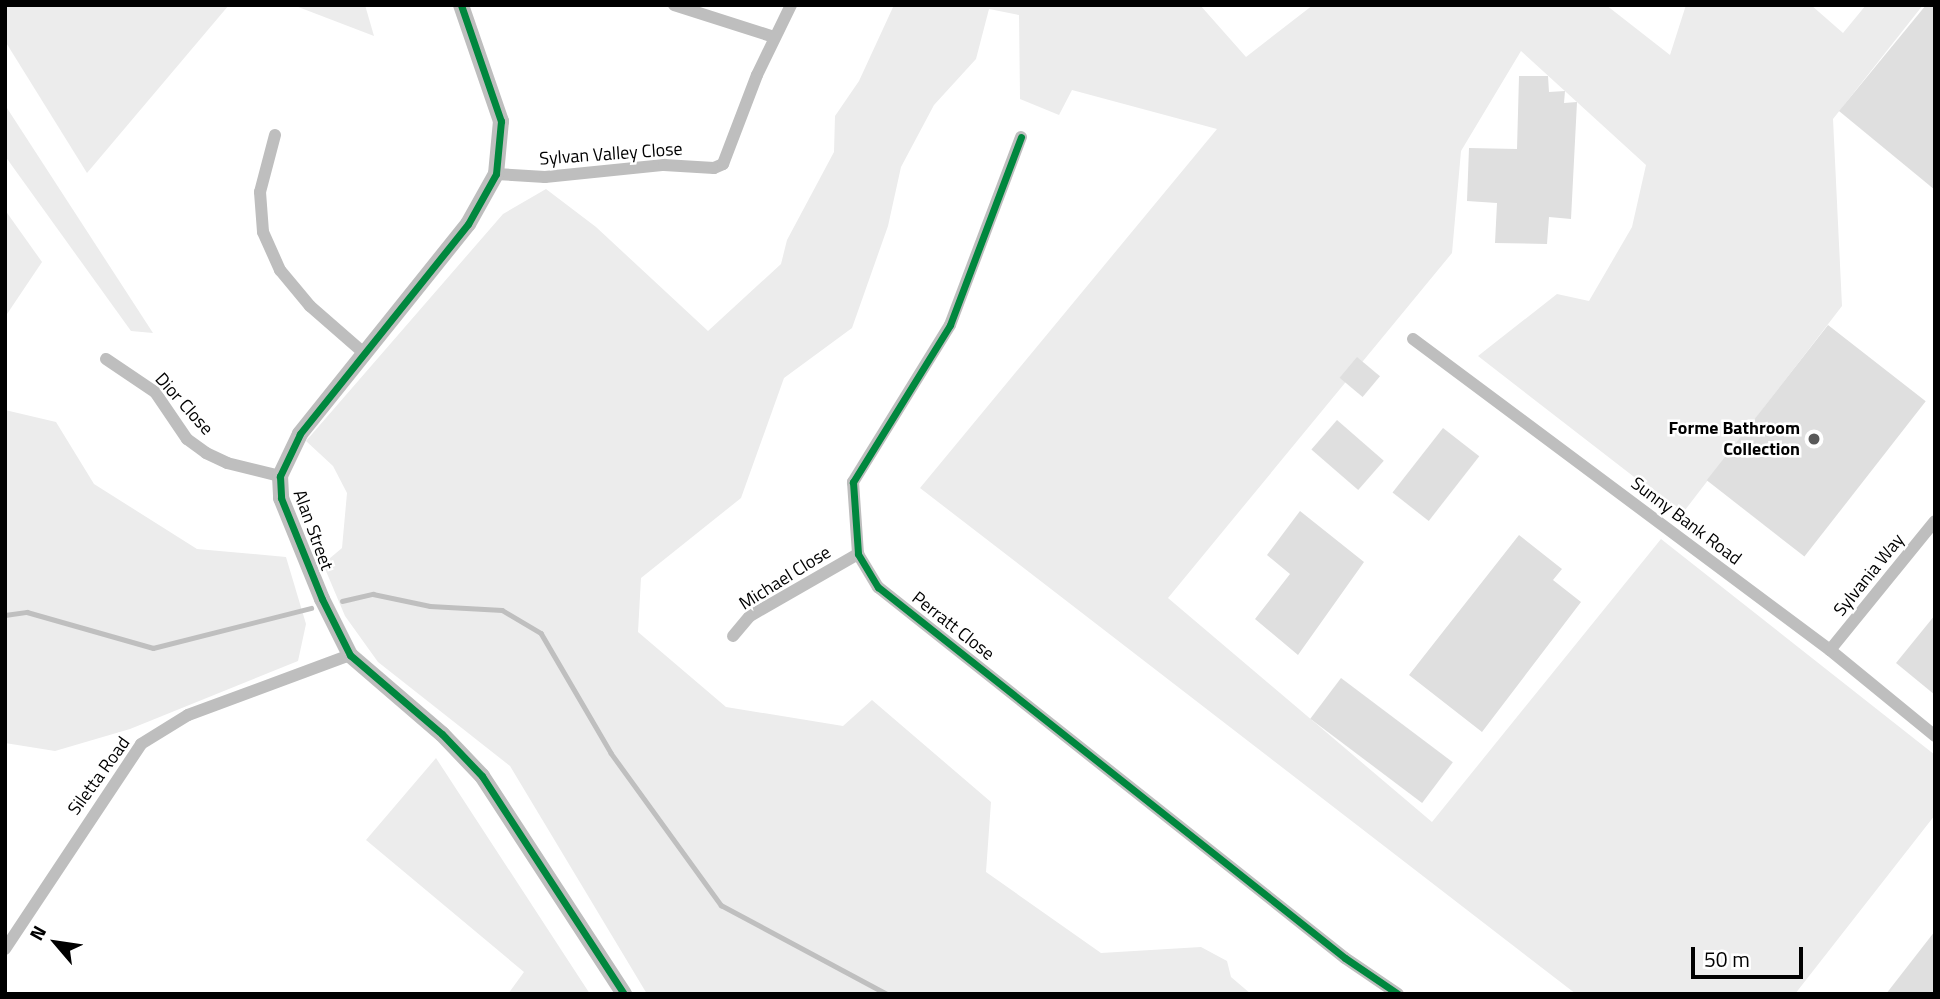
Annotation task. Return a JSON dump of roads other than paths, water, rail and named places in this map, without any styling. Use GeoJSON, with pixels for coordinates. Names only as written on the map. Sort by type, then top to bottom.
{"type":"FeatureCollection","features":[{"type":"Feature","properties":{"kind":"street","name":"Alan Street"},"geometry":{"type":"LineString","coordinates":[[461,5],[501,121],[496,174],[468,223],[300,434],[280,476],[281,498],[332,623],[351,654],[374,679],[442,734],[482,776],[624,994]]}},
{"type":"Feature","properties":{"kind":"street"},"geometry":{"type":"LineString","coordinates":[[674,5],[774,37]]}},
{"type":"Feature","properties":{"kind":"street","name":"Sylvan Valley Close"},"geometry":{"type":"LineString","coordinates":[[496,174],[545,177],[664,165],[714,168],[729,156],[774,37],[791,5]]}},
{"type":"Feature","properties":{"kind":"street"},"geometry":{"type":"LineString","coordinates":[[275,135],[260,192],[263,232],[280,271],[310,306],[365,354]]}},
{"type":"Feature","properties":{"kind":"street","name":"Perratt Close"},"geometry":{"type":"LineString","coordinates":[[1021,138],[950,325],[853,482],[858,554],[878,587],[1345,958],[1398,994]]}},
{"type":"Feature","properties":{"kind":"street","name":"Sunny Bank Road"},"geometry":{"type":"LineString","coordinates":[[1413,339],[1830,650],[1935,736]]}},
{"type":"Feature","properties":{"kind":"street","name":"Dior Close"},"geometry":{"type":"LineString","coordinates":[[106,359],[155,392],[187,439],[206,453],[227,463],[280,476]]}},
{"type":"Feature","properties":{"kind":"street","name":"Sylvania Way"},"geometry":{"type":"LineString","coordinates":[[1830,650],[1935,521]]}},
{"type":"Feature","properties":{"kind":"street","name":"Michael Close"},"geometry":{"type":"LineString","coordinates":[[733,636],[750,616],[858,554]]}},
{"type":"Feature","properties":{"kind":"street","name":"Siletta Road"},"geometry":{"type":"LineString","coordinates":[[5,949],[141,744],[188,715],[351,654]]}},
{"type":"Feature","properties":{"kind":"waterway"},"geometry":{"type":"LineString","coordinates":[[342,601],[373,594],[430,606],[502,610],[541,633],[611,753],[721,905],[887,994]]}},
{"type":"Feature","properties":{"kind":"waterway"},"geometry":{"type":"LineString","coordinates":[[5,615],[27,612],[153,648],[311,608]]}},
{"type":"Feature","properties":{"kind":"place","name":"Forme Bathroom Collection"},"geometry":{"type":"Point","coordinates":[1814,439]}}]}
